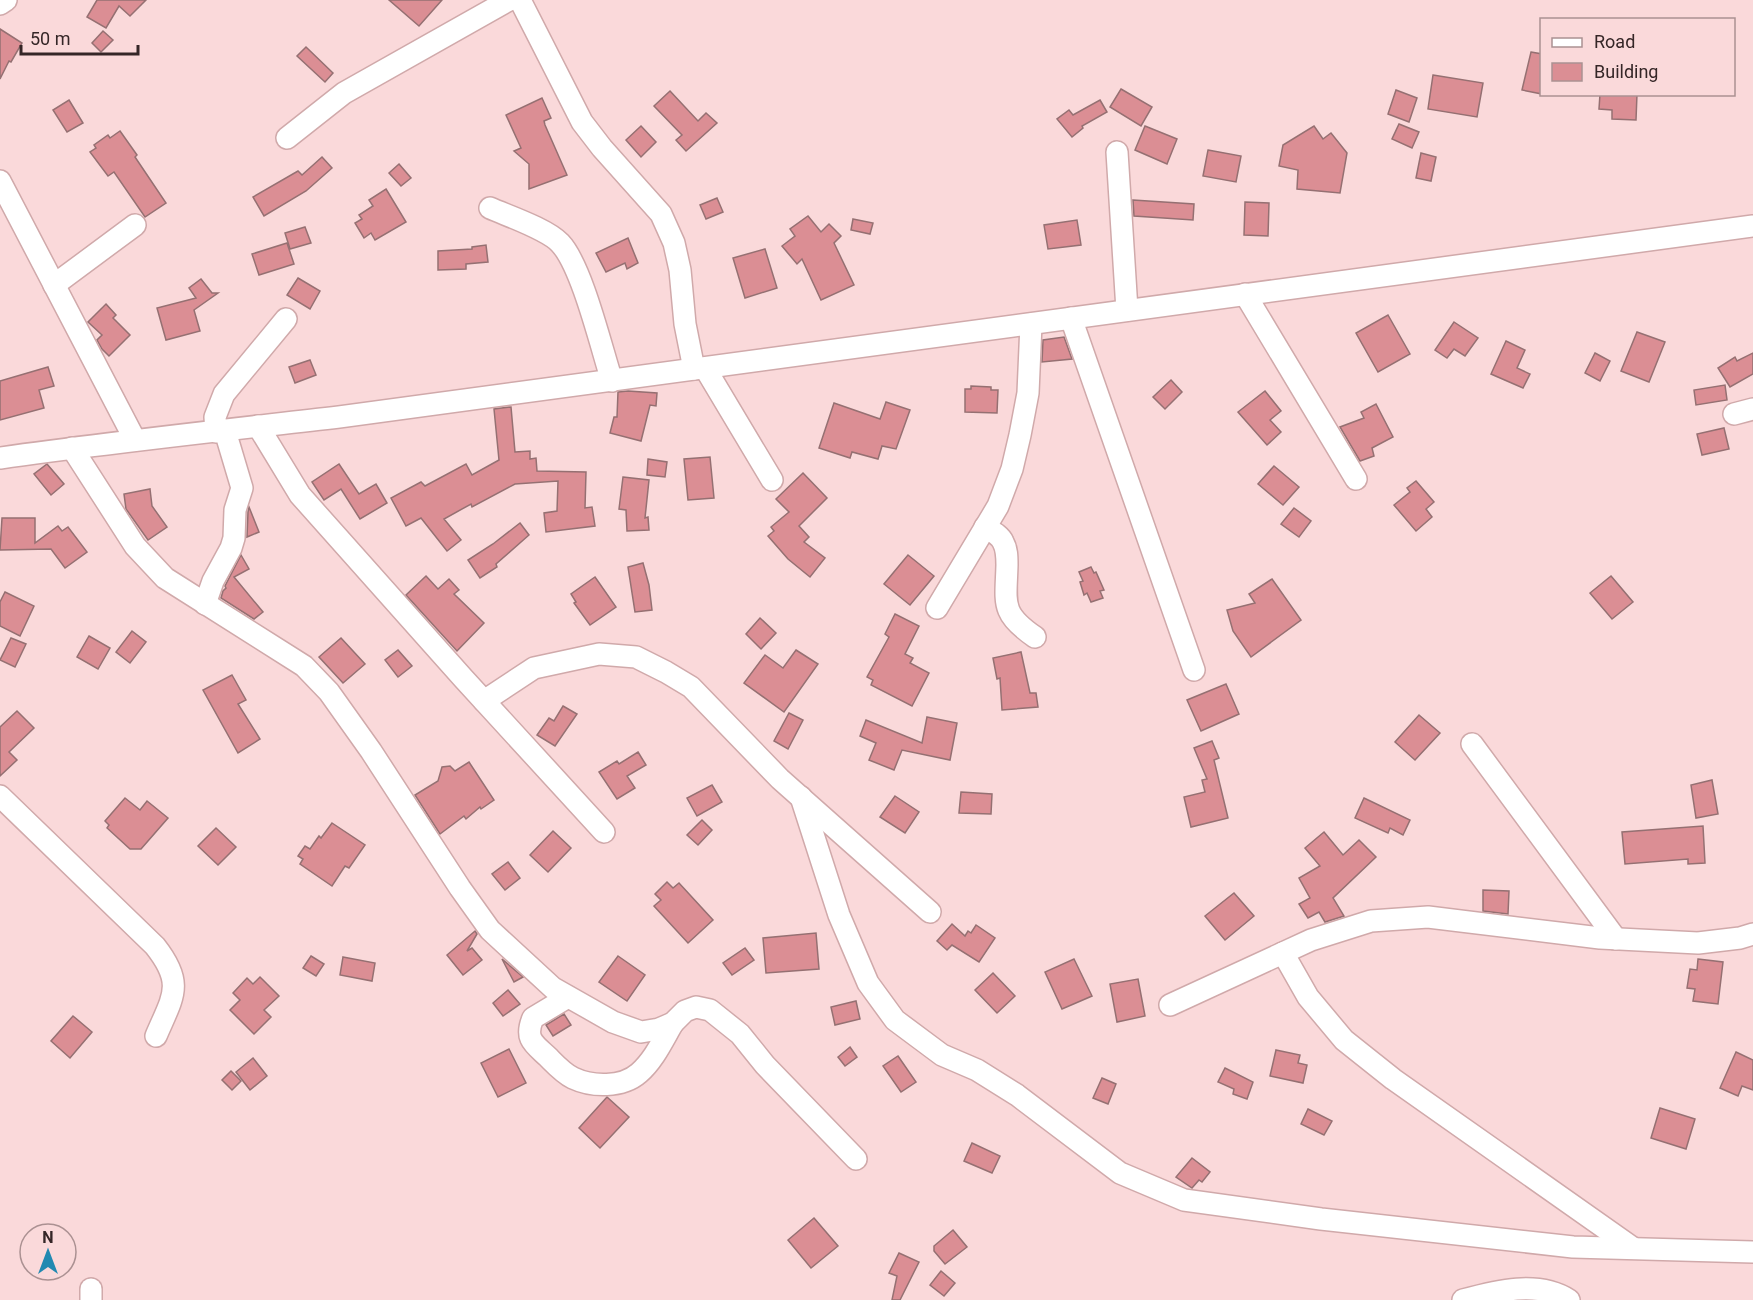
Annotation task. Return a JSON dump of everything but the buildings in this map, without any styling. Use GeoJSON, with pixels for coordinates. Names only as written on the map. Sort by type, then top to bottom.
{"type":"FeatureCollection","features":[{"type":"Feature","properties":{"kind":"street"},"geometry":{"type":"LineString","coordinates":[[0,4],[6,0]]}},
{"type":"Feature","properties":{"kind":"street"},"geometry":{"type":"LineString","coordinates":[[287,138],[344,93],[509,0]]}},
{"type":"Feature","properties":{"kind":"street"},"geometry":{"type":"LineString","coordinates":[[520,0],[582,122],[661,214],[674,243],[680,270],[685,324],[699,369],[772,480]]}},
{"type":"Feature","properties":{"kind":"street"},"geometry":{"type":"LineString","coordinates":[[1118,152],[1127,310]]}},
{"type":"Feature","properties":{"kind":"street"},"geometry":{"type":"LineString","coordinates":[[0,181],[135,440]]}},
{"type":"Feature","properties":{"kind":"street"},"geometry":{"type":"LineString","coordinates":[[490,208],[548,234],[560,242],[580,281],[612,381]]}},
{"type":"Feature","properties":{"kind":"street"},"geometry":{"type":"LineString","coordinates":[[54,285],[135,225]]}},
{"type":"Feature","properties":{"kind":"street"},"geometry":{"type":"LineString","coordinates":[[0,458],[612,381],[1753,226]]}},
{"type":"Feature","properties":{"kind":"street"},"geometry":{"type":"LineString","coordinates":[[1245,294],[1356,480]]}},
{"type":"Feature","properties":{"kind":"street"},"geometry":{"type":"LineString","coordinates":[[1071,318],[1194,670]]}},
{"type":"Feature","properties":{"kind":"street"},"geometry":{"type":"LineString","coordinates":[[205,604],[213,581],[231,548],[234,538],[235,510],[242,488],[215,417],[224,394],[286,319]]}},
{"type":"Feature","properties":{"kind":"street"},"geometry":{"type":"LineString","coordinates":[[937,608],[986,527],[1012,469],[1028,393],[1031,324]]}},
{"type":"Feature","properties":{"kind":"street"},"geometry":{"type":"LineString","coordinates":[[258,426],[300,495],[604,832]]}},
{"type":"Feature","properties":{"kind":"street"},"geometry":{"type":"LineString","coordinates":[[72,448],[135,546],[165,578],[304,666],[328,692],[371,751],[490,930],[553,988],[613,1022],[641,1032],[673,1023]]}},
{"type":"Feature","properties":{"kind":"street"},"geometry":{"type":"LineString","coordinates":[[986,527],[1004,542],[1007,553],[1006,603],[1010,615],[1018,626],[1035,637]]}},
{"type":"Feature","properties":{"kind":"street"},"geometry":{"type":"LineString","coordinates":[[484,701],[534,668],[599,654],[636,657],[690,687],[780,779],[930,912]]}},
{"type":"Feature","properties":{"kind":"street"},"geometry":{"type":"LineString","coordinates":[[1472,744],[1616,939]]}},
{"type":"Feature","properties":{"kind":"street"},"geometry":{"type":"LineString","coordinates":[[0,796],[155,946],[168,963],[174,984],[173,995],[156,1036]]}},
{"type":"Feature","properties":{"kind":"street"},"geometry":{"type":"LineString","coordinates":[[801,797],[839,915],[868,983],[895,1020],[942,1055],[977,1070],[1017,1095],[1120,1173],[1184,1200],[1321,1219],[1561,1246],[1753,1251]]}},
{"type":"Feature","properties":{"kind":"street"},"geometry":{"type":"LineString","coordinates":[[1170,1005],[1311,940],[1371,921],[1428,918],[1616,939],[1698,943],[1740,938],[1753,934]]}},
{"type":"Feature","properties":{"kind":"street"},"geometry":{"type":"LineString","coordinates":[[1283,953],[1308,997],[1344,1040],[1393,1079],[1633,1248]]}},
{"type":"Feature","properties":{"kind":"street"},"geometry":{"type":"LineString","coordinates":[[568,997],[533,1018],[529,1034],[531,1041],[573,1078],[608,1085],[626,1080],[639,1073],[658,1050],[673,1023],[685,1011],[696,1007],[710,1010],[740,1034],[765,1065],[856,1159]]}},
{"type":"Feature","properties":{"kind":"street"},"geometry":{"type":"LineString","coordinates":[[1463,1300],[1517,1289],[1541,1289],[1569,1300]]}}]}
